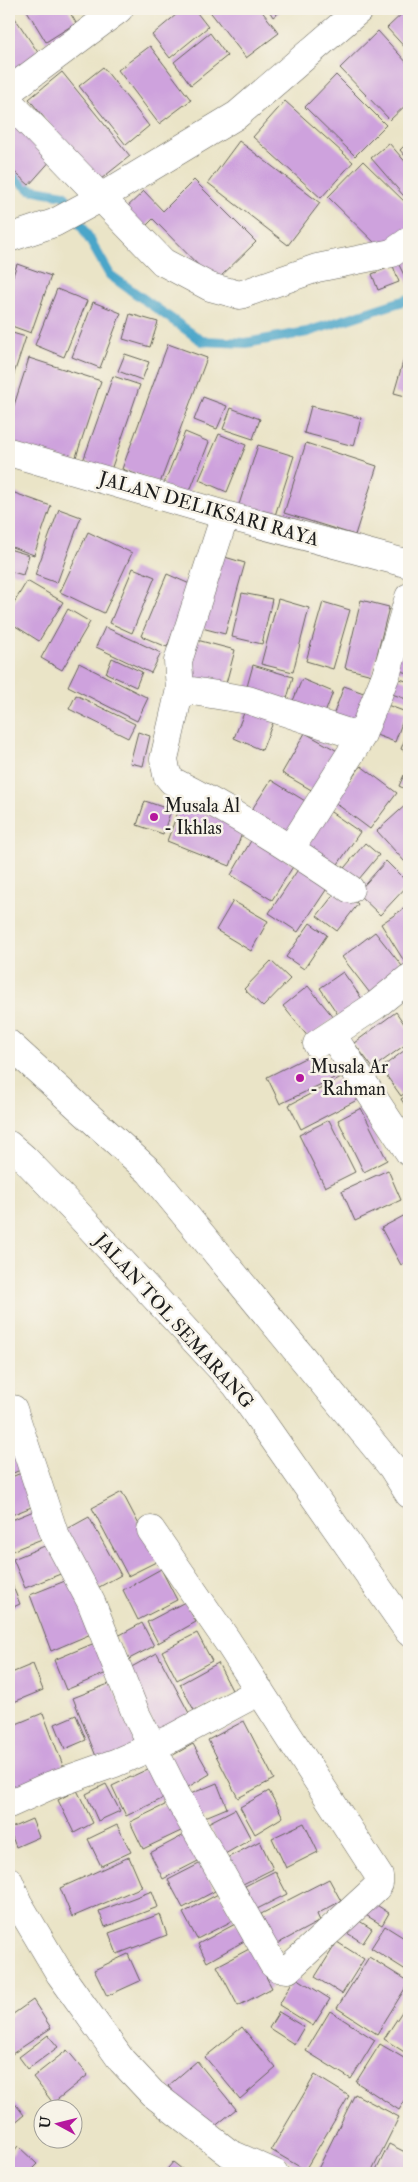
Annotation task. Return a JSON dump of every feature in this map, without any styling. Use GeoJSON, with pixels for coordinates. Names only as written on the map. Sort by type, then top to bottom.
{"type":"FeatureCollection","features":[{"type":"Feature","properties":{"kind":"main road"},"geometry":{"type":"LineString","coordinates":[[9,91],[119,9]]}},
{"type":"Feature","properties":{"kind":"main road"},"geometry":{"type":"LineString","coordinates":[[9,238],[54,223],[98,200],[236,115],[360,9]]}},
{"type":"Feature","properties":{"kind":"main road"},"geometry":{"type":"LineString","coordinates":[[9,102],[98,200],[162,262],[210,287],[240,295],[317,268],[392,253],[409,241]]}},
{"type":"Feature","properties":{"kind":"main road","name":"JALAN DELIKSARI RAYA"},"geometry":{"type":"LineString","coordinates":[[9,452],[225,515],[409,564]]}},
{"type":"Feature","properties":{"kind":"main road"},"geometry":{"type":"LineString","coordinates":[[225,515],[178,661],[180,689],[164,759],[167,775],[172,781],[228,809],[291,848],[350,889]]}},
{"type":"Feature","properties":{"kind":"main road"},"geometry":{"type":"LineString","coordinates":[[291,848],[361,737],[387,672],[409,598]]}},
{"type":"Feature","properties":{"kind":"main road"},"geometry":{"type":"LineString","coordinates":[[180,689],[248,700],[361,737]]}},
{"type":"Feature","properties":{"kind":"main road"},"geometry":{"type":"LineString","coordinates":[[409,978],[376,1005],[324,1040],[409,1152]]}},
{"type":"Feature","properties":{"kind":"main road"},"geometry":{"type":"LineString","coordinates":[[9,1044],[150,1172],[392,1467],[409,1494]]}},
{"type":"Feature","properties":{"kind":"main road","name":"JALAN TOL SEMARANG"},"geometry":{"type":"LineString","coordinates":[[9,1145],[76,1212],[236,1385],[409,1632]]}},
{"type":"Feature","properties":{"kind":"main road"},"geometry":{"type":"LineString","coordinates":[[14,1409],[54,1533],[91,1602],[136,1714],[154,1746],[177,1796],[273,1964],[278,1968],[288,1969],[376,1888],[379,1880],[376,1870],[151,1530]]}},
{"type":"Feature","properties":{"kind":"main road"},"geometry":{"type":"LineString","coordinates":[[9,1804],[49,1786],[115,1763],[172,1738],[260,1692]]}},
{"type":"Feature","properties":{"kind":"main road"},"geometry":{"type":"LineString","coordinates":[[9,1881],[18,1903],[60,1974],[122,2061],[152,2093],[229,2153],[274,2173]]}},
{"type":"Feature","properties":{"kind":"building"},"geometry":{"type":"Polygon","coordinates":[[[9,9],[43,60],[9,80],[9,9]]]}},
{"type":"Feature","properties":{"kind":"building"},"geometry":{"type":"Polygon","coordinates":[[[26,9],[68,9],[76,23],[46,42],[26,9]]]}},
{"type":"Feature","properties":{"kind":"building"},"geometry":{"type":"Polygon","coordinates":[[[183,9],[194,9],[208,27],[170,58],[152,35],[183,9]]]}},
{"type":"Feature","properties":{"kind":"building"},"geometry":{"type":"Polygon","coordinates":[[[208,9],[260,9],[279,33],[246,58],[208,9]]]}},
{"type":"Feature","properties":{"kind":"building"},"geometry":{"type":"Polygon","coordinates":[[[268,9],[284,9],[273,17],[268,9]]]}},
{"type":"Feature","properties":{"kind":"building"},"geometry":{"type":"Polygon","coordinates":[[[409,9],[409,52],[387,28],[409,9]]]}},
{"type":"Feature","properties":{"kind":"building"},"geometry":{"type":"Polygon","coordinates":[[[378,31],[409,65],[409,102],[390,120],[340,68],[378,31]]]}},
{"type":"Feature","properties":{"kind":"building"},"geometry":{"type":"Polygon","coordinates":[[[210,33],[227,56],[191,85],[174,62],[210,33]]]}},
{"type":"Feature","properties":{"kind":"building"},"geometry":{"type":"Polygon","coordinates":[[[150,46],[191,100],[159,124],[118,70],[150,46]]]}},
{"type":"Feature","properties":{"kind":"building"},"geometry":{"type":"Polygon","coordinates":[[[103,67],[149,126],[126,145],[79,86],[103,67]]]}},
{"type":"Feature","properties":{"kind":"building"},"geometry":{"type":"Polygon","coordinates":[[[62,72],[130,156],[96,183],[29,99],[62,72]]]}},
{"type":"Feature","properties":{"kind":"building"},"geometry":{"type":"Polygon","coordinates":[[[336,75],[386,125],[355,156],[305,107],[336,75]]]}},
{"type":"Feature","properties":{"kind":"building"},"geometry":{"type":"Polygon","coordinates":[[[285,101],[353,162],[321,198],[253,137],[285,101]]]}},
{"type":"Feature","properties":{"kind":"building"},"geometry":{"type":"Polygon","coordinates":[[[9,118],[53,158],[29,185],[9,167],[9,118]]]}},
{"type":"Feature","properties":{"kind":"building"},"geometry":{"type":"Polygon","coordinates":[[[239,141],[320,203],[288,245],[208,183],[239,141]]]}},
{"type":"Feature","properties":{"kind":"building"},"geometry":{"type":"Polygon","coordinates":[[[409,141],[409,161],[400,150],[409,141]]]}},
{"type":"Feature","properties":{"kind":"building"},"geometry":{"type":"Polygon","coordinates":[[[389,143],[409,166],[409,202],[371,158],[389,143]]]}},
{"type":"Feature","properties":{"kind":"building"},"geometry":{"type":"Polygon","coordinates":[[[363,161],[409,206],[409,226],[384,252],[328,197],[363,161]]]}},
{"type":"Feature","properties":{"kind":"building"},"geometry":{"type":"Polygon","coordinates":[[[194,180],[256,242],[215,282],[153,219],[142,230],[124,210],[144,191],[163,211],[194,180]]]}},
{"type":"Feature","properties":{"kind":"building"},"geometry":{"type":"Polygon","coordinates":[[[409,255],[409,285],[397,261],[409,255]]]}},
{"type":"Feature","properties":{"kind":"building"},"geometry":{"type":"Polygon","coordinates":[[[17,264],[51,276],[31,333],[9,325],[9,287],[17,264]]]}},
{"type":"Feature","properties":{"kind":"building"},"geometry":{"type":"Polygon","coordinates":[[[393,266],[399,282],[378,290],[372,274],[393,266]]]}},
{"type":"Feature","properties":{"kind":"building"},"geometry":{"type":"Polygon","coordinates":[[[57,289],[87,301],[64,357],[35,345],[57,289]]]}},
{"type":"Feature","properties":{"kind":"building"},"geometry":{"type":"Polygon","coordinates":[[[93,302],[121,313],[100,368],[72,357],[93,302]]]}},
{"type":"Feature","properties":{"kind":"building"},"geometry":{"type":"Polygon","coordinates":[[[130,314],[158,322],[150,347],[123,339],[130,314]]]}},
{"type":"Feature","properties":{"kind":"building"},"geometry":{"type":"Polygon","coordinates":[[[9,332],[26,337],[9,389],[9,332]]]}},
{"type":"Feature","properties":{"kind":"building"},"geometry":{"type":"Polygon","coordinates":[[[409,341],[409,397],[394,393],[409,341]]]}},
{"type":"Feature","properties":{"kind":"building"},"geometry":{"type":"Polygon","coordinates":[[[168,344],[207,358],[160,483],[122,469],[168,344]]]}},
{"type":"Feature","properties":{"kind":"building"},"geometry":{"type":"Polygon","coordinates":[[[125,354],[149,362],[142,380],[118,371],[125,354]]]}},
{"type":"Feature","properties":{"kind":"building"},"geometry":{"type":"Polygon","coordinates":[[[29,358],[101,381],[74,463],[9,442],[9,421],[29,358]]]}},
{"type":"Feature","properties":{"kind":"building"},"geometry":{"type":"Polygon","coordinates":[[[113,376],[140,385],[111,470],[83,461],[113,376]]]}},
{"type":"Feature","properties":{"kind":"building"},"geometry":{"type":"Polygon","coordinates":[[[203,397],[227,406],[217,429],[194,420],[203,397]]]}},
{"type":"Feature","properties":{"kind":"building"},"geometry":{"type":"Polygon","coordinates":[[[311,406],[361,418],[354,446],[304,433],[311,406]]]}},
{"type":"Feature","properties":{"kind":"building"},"geometry":{"type":"Polygon","coordinates":[[[231,408],[260,419],[253,439],[223,429],[231,408]]]}},
{"type":"Feature","properties":{"kind":"building"},"geometry":{"type":"Polygon","coordinates":[[[185,432],[209,442],[188,496],[163,486],[185,432]]]}},
{"type":"Feature","properties":{"kind":"building"},"geometry":{"type":"Polygon","coordinates":[[[219,434],[246,445],[227,492],[199,480],[219,434]]]}},
{"type":"Feature","properties":{"kind":"building"},"geometry":{"type":"Polygon","coordinates":[[[306,443],[377,466],[355,535],[284,513],[306,443]]]}},
{"type":"Feature","properties":{"kind":"building"},"geometry":{"type":"Polygon","coordinates":[[[258,445],[294,456],[272,525],[236,514],[258,445]]]}},
{"type":"Feature","properties":{"kind":"building"},"geometry":{"type":"Polygon","coordinates":[[[9,491],[51,506],[34,555],[9,546],[9,491]]]}},
{"type":"Feature","properties":{"kind":"building"},"geometry":{"type":"Polygon","coordinates":[[[59,509],[81,517],[57,583],[35,575],[59,509]]]}},
{"type":"Feature","properties":{"kind":"building"},"geometry":{"type":"Polygon","coordinates":[[[88,532],[132,553],[104,613],[60,592],[88,532]]]}},
{"type":"Feature","properties":{"kind":"building"},"geometry":{"type":"Polygon","coordinates":[[[9,549],[29,555],[23,575],[9,571],[9,549]]]}},
{"type":"Feature","properties":{"kind":"building"},"geometry":{"type":"Polygon","coordinates":[[[218,555],[245,563],[225,634],[198,627],[218,555]]]}},
{"type":"Feature","properties":{"kind":"building"},"geometry":{"type":"Polygon","coordinates":[[[133,568],[155,577],[132,633],[110,623],[133,568]]]}},
{"type":"Feature","properties":{"kind":"building"},"geometry":{"type":"Polygon","coordinates":[[[167,574],[192,585],[167,647],[141,636],[167,574]]]}},
{"type":"Feature","properties":{"kind":"building"},"geometry":{"type":"Polygon","coordinates":[[[27,581],[63,602],[39,641],[9,622],[9,611],[27,581]]]}},
{"type":"Feature","properties":{"kind":"building"},"geometry":{"type":"Polygon","coordinates":[[[242,593],[272,599],[262,644],[232,637],[242,593]]]}},
{"type":"Feature","properties":{"kind":"building"},"geometry":{"type":"Polygon","coordinates":[[[278,599],[309,608],[293,672],[261,664],[278,599]]]}},
{"type":"Feature","properties":{"kind":"building"},"geometry":{"type":"Polygon","coordinates":[[[361,600],[389,607],[372,675],[345,668],[361,600]]]}},
{"type":"Feature","properties":{"kind":"building"},"geometry":{"type":"Polygon","coordinates":[[[323,602],[350,610],[333,669],[306,661],[323,602]]]}},
{"type":"Feature","properties":{"kind":"building"},"geometry":{"type":"Polygon","coordinates":[[[409,605],[409,673],[394,670],[409,605]]]}},
{"type":"Feature","properties":{"kind":"building"},"geometry":{"type":"Polygon","coordinates":[[[68,609],[90,622],[62,670],[41,658],[68,609]]]}},
{"type":"Feature","properties":{"kind":"building"},"geometry":{"type":"Polygon","coordinates":[[[105,627],[161,653],[151,673],[96,647],[105,627]]]}},
{"type":"Feature","properties":{"kind":"building"},"geometry":{"type":"Polygon","coordinates":[[[197,640],[235,650],[224,691],[187,681],[197,640]]]}},
{"type":"Feature","properties":{"kind":"building"},"geometry":{"type":"Polygon","coordinates":[[[112,658],[142,672],[136,687],[106,673],[112,658]]]}},
{"type":"Feature","properties":{"kind":"building"},"geometry":{"type":"Polygon","coordinates":[[[79,663],[148,698],[137,721],[68,686],[79,663]]]}},
{"type":"Feature","properties":{"kind":"building"},"geometry":{"type":"Polygon","coordinates":[[[253,665],[293,677],[285,706],[245,694],[253,665]]]}},
{"type":"Feature","properties":{"kind":"building"},"geometry":{"type":"Polygon","coordinates":[[[394,677],[409,682],[409,700],[389,693],[394,677]]]}},
{"type":"Feature","properties":{"kind":"building"},"geometry":{"type":"Polygon","coordinates":[[[302,679],[333,692],[322,721],[290,708],[302,679]]]}},
{"type":"Feature","properties":{"kind":"building"},"geometry":{"type":"Polygon","coordinates":[[[344,686],[372,696],[358,732],[331,721],[344,686]]]}},
{"type":"Feature","properties":{"kind":"building"},"geometry":{"type":"Polygon","coordinates":[[[76,695],[135,724],[128,738],[69,709],[76,695]]]}},
{"type":"Feature","properties":{"kind":"building"},"geometry":{"type":"Polygon","coordinates":[[[379,702],[406,712],[395,742],[368,732],[379,702]]]}},
{"type":"Feature","properties":{"kind":"building"},"geometry":{"type":"Polygon","coordinates":[[[246,708],[274,720],[262,750],[234,738],[246,708]]]}},
{"type":"Feature","properties":{"kind":"building"},"geometry":{"type":"Polygon","coordinates":[[[409,728],[409,753],[401,749],[409,728]]]}},
{"type":"Feature","properties":{"kind":"building"},"geometry":{"type":"Polygon","coordinates":[[[138,732],[150,736],[143,766],[130,763],[138,732]]]}},
{"type":"Feature","properties":{"kind":"building"},"geometry":{"type":"Polygon","coordinates":[[[305,733],[343,754],[320,795],[282,773],[305,733]]]}},
{"type":"Feature","properties":{"kind":"building"},"geometry":{"type":"Polygon","coordinates":[[[361,766],[397,793],[370,829],[334,802],[361,766]]]}},
{"type":"Feature","properties":{"kind":"building"},"geometry":{"type":"Polygon","coordinates":[[[404,775],[409,778],[409,791],[399,786],[404,775]]]}},
{"type":"Feature","properties":{"kind":"building"},"geometry":{"type":"Polygon","coordinates":[[[271,780],[310,804],[288,839],[249,814],[271,780]]]}},
{"type":"Feature","properties":{"kind":"building","name":"Musala Al - Ikhlas"},"geometry":{"type":"Polygon","coordinates":[[[145,801],[171,810],[163,834],[137,825],[145,801]]]}},
{"type":"Feature","properties":{"kind":"building"},"geometry":{"type":"Polygon","coordinates":[[[409,802],[409,858],[405,862],[377,831],[409,802]]]}},
{"type":"Feature","properties":{"kind":"building"},"geometry":{"type":"Polygon","coordinates":[[[181,804],[244,828],[230,866],[167,841],[181,804]]]}},
{"type":"Feature","properties":{"kind":"building"},"geometry":{"type":"Polygon","coordinates":[[[325,808],[360,832],[334,870],[299,846],[325,808]]]}},
{"type":"Feature","properties":{"kind":"building"},"geometry":{"type":"Polygon","coordinates":[[[252,839],[294,865],[272,900],[231,875],[252,839]]]}},
{"type":"Feature","properties":{"kind":"building"},"geometry":{"type":"Polygon","coordinates":[[[365,843],[379,855],[354,885],[340,873],[365,843]]]}},
{"type":"Feature","properties":{"kind":"building"},"geometry":{"type":"Polygon","coordinates":[[[386,861],[409,884],[380,915],[357,893],[386,861]]]}},
{"type":"Feature","properties":{"kind":"building"},"geometry":{"type":"Polygon","coordinates":[[[303,862],[332,881],[298,932],[269,913],[303,862]]]}},
{"type":"Feature","properties":{"kind":"building"},"geometry":{"type":"Polygon","coordinates":[[[339,888],[358,904],[337,931],[317,916],[339,888]]]}},
{"type":"Feature","properties":{"kind":"building"},"geometry":{"type":"Polygon","coordinates":[[[233,901],[268,921],[251,951],[216,930],[233,901]]]}},
{"type":"Feature","properties":{"kind":"building"},"geometry":{"type":"Polygon","coordinates":[[[409,905],[409,957],[404,961],[381,924],[409,905]]]}},
{"type":"Feature","properties":{"kind":"building"},"geometry":{"type":"Polygon","coordinates":[[[310,923],[327,935],[304,969],[286,957],[310,923]]]}},
{"type":"Feature","properties":{"kind":"building"},"geometry":{"type":"Polygon","coordinates":[[[375,932],[406,971],[373,997],[342,957],[375,932]]]}},
{"type":"Feature","properties":{"kind":"building"},"geometry":{"type":"Polygon","coordinates":[[[271,961],[290,979],[263,1007],[244,989],[271,961]]]}},
{"type":"Feature","properties":{"kind":"building"},"geometry":{"type":"Polygon","coordinates":[[[343,972],[367,1006],[343,1022],[320,988],[343,972]]]}},
{"type":"Feature","properties":{"kind":"building"},"geometry":{"type":"Polygon","coordinates":[[[308,986],[334,1018],[309,1038],[283,1006],[308,986]]]}},
{"type":"Feature","properties":{"kind":"building"},"geometry":{"type":"Polygon","coordinates":[[[396,1012],[409,1031],[409,1042],[373,1068],[354,1043],[396,1012]]]}},
{"type":"Feature","properties":{"kind":"building"},"geometry":{"type":"Polygon","coordinates":[[[409,1047],[409,1090],[401,1096],[381,1068],[409,1047]]]}},
{"type":"Feature","properties":{"kind":"building","name":"Musala Ar - Rahman"},"geometry":{"type":"Polygon","coordinates":[[[321,1050],[334,1078],[280,1104],[267,1077],[321,1050]]]}},
{"type":"Feature","properties":{"kind":"building"},"geometry":{"type":"Polygon","coordinates":[[[347,1075],[359,1099],[301,1129],[289,1105],[347,1075]]]}},
{"type":"Feature","properties":{"kind":"building"},"geometry":{"type":"Polygon","coordinates":[[[409,1094],[409,1111],[401,1099],[409,1094]]]}},
{"type":"Feature","properties":{"kind":"building"},"geometry":{"type":"Polygon","coordinates":[[[361,1108],[387,1160],[364,1172],[338,1120],[361,1108]]]}},
{"type":"Feature","properties":{"kind":"building"},"geometry":{"type":"Polygon","coordinates":[[[329,1120],[355,1172],[325,1187],[299,1135],[329,1120]]]}},
{"type":"Feature","properties":{"kind":"building"},"geometry":{"type":"Polygon","coordinates":[[[388,1170],[401,1200],[355,1221],[342,1191],[388,1170]]]}},
{"type":"Feature","properties":{"kind":"building"},"geometry":{"type":"Polygon","coordinates":[[[409,1213],[409,1261],[401,1265],[381,1228],[409,1213]]]}},
{"type":"Feature","properties":{"kind":"building"},"geometry":{"type":"Polygon","coordinates":[[[9,1421],[27,1467],[9,1475],[9,1421]]]}},
{"type":"Feature","properties":{"kind":"building"},"geometry":{"type":"Polygon","coordinates":[[[26,1471],[39,1504],[9,1516],[9,1478],[26,1471]]]}},
{"type":"Feature","properties":{"kind":"building"},"geometry":{"type":"Polygon","coordinates":[[[122,1492],[158,1561],[128,1576],[92,1508],[122,1492]]]}},
{"type":"Feature","properties":{"kind":"building"},"geometry":{"type":"Polygon","coordinates":[[[36,1510],[47,1537],[9,1552],[9,1521],[36,1510]]]}},
{"type":"Feature","properties":{"kind":"building"},"geometry":{"type":"Polygon","coordinates":[[[89,1517],[121,1575],[92,1591],[60,1533],[89,1517]]]}},
{"type":"Feature","properties":{"kind":"building"},"geometry":{"type":"Polygon","coordinates":[[[52,1543],[63,1573],[25,1588],[13,1559],[52,1543]]]}},
{"type":"Feature","properties":{"kind":"building"},"geometry":{"type":"Polygon","coordinates":[[[161,1569],[177,1600],[138,1620],[123,1590],[161,1569]]]}},
{"type":"Feature","properties":{"kind":"building"},"geometry":{"type":"Polygon","coordinates":[[[9,1577],[20,1604],[9,1609],[9,1577]]]}},
{"type":"Feature","properties":{"kind":"building"},"geometry":{"type":"Polygon","coordinates":[[[70,1579],[91,1634],[51,1651],[30,1595],[70,1579]]]}},
{"type":"Feature","properties":{"kind":"building"},"geometry":{"type":"Polygon","coordinates":[[[185,1602],[196,1622],[158,1643],[147,1622],[185,1602]]]}},
{"type":"Feature","properties":{"kind":"building"},"geometry":{"type":"Polygon","coordinates":[[[142,1623],[154,1646],[129,1659],[118,1636],[142,1623]]]}},
{"type":"Feature","properties":{"kind":"building"},"geometry":{"type":"Polygon","coordinates":[[[197,1633],[212,1661],[177,1680],[162,1651],[197,1633]]]}},
{"type":"Feature","properties":{"kind":"building"},"geometry":{"type":"Polygon","coordinates":[[[97,1642],[109,1672],[66,1690],[54,1660],[97,1642]]]}},
{"type":"Feature","properties":{"kind":"building"},"geometry":{"type":"Polygon","coordinates":[[[157,1653],[190,1715],[158,1732],[126,1670],[157,1653]]]}},
{"type":"Feature","properties":{"kind":"building"},"geometry":{"type":"Polygon","coordinates":[[[218,1663],[233,1692],[195,1712],[180,1684],[218,1663]]]}},
{"type":"Feature","properties":{"kind":"building"},"geometry":{"type":"Polygon","coordinates":[[[33,1664],[43,1690],[9,1704],[9,1674],[33,1664]]]}},
{"type":"Feature","properties":{"kind":"building"},"geometry":{"type":"Polygon","coordinates":[[[111,1683],[137,1748],[99,1764],[73,1698],[111,1683]]]}},
{"type":"Feature","properties":{"kind":"building"},"geometry":{"type":"Polygon","coordinates":[[[43,1713],[65,1771],[9,1793],[9,1727],[43,1713]]]}},
{"type":"Feature","properties":{"kind":"building"},"geometry":{"type":"Polygon","coordinates":[[[76,1715],[86,1740],[65,1749],[55,1724],[76,1715]]]}},
{"type":"Feature","properties":{"kind":"building"},"geometry":{"type":"Polygon","coordinates":[[[244,1721],[274,1779],[238,1798],[208,1740],[244,1721]]]}},
{"type":"Feature","properties":{"kind":"building"},"geometry":{"type":"Polygon","coordinates":[[[193,1744],[210,1774],[183,1790],[166,1759],[193,1744]]]}},
{"type":"Feature","properties":{"kind":"building"},"geometry":{"type":"Polygon","coordinates":[[[150,1768],[164,1798],[126,1816],[112,1786],[150,1768]]]}},
{"type":"Feature","properties":{"kind":"building"},"geometry":{"type":"Polygon","coordinates":[[[217,1783],[227,1808],[198,1820],[188,1795],[217,1783]]]}},
{"type":"Feature","properties":{"kind":"building"},"geometry":{"type":"Polygon","coordinates":[[[106,1784],[120,1811],[98,1821],[86,1794],[106,1784]]]}},
{"type":"Feature","properties":{"kind":"building"},"geometry":{"type":"Polygon","coordinates":[[[77,1790],[93,1823],[74,1833],[58,1800],[77,1790]]]}},
{"type":"Feature","properties":{"kind":"building"},"geometry":{"type":"Polygon","coordinates":[[[269,1791],[283,1817],[255,1834],[240,1807],[269,1791]]]}},
{"type":"Feature","properties":{"kind":"building"},"geometry":{"type":"Polygon","coordinates":[[[171,1802],[183,1830],[143,1849],[130,1822],[171,1802]]]}},
{"type":"Feature","properties":{"kind":"building"},"geometry":{"type":"Polygon","coordinates":[[[235,1809],[251,1839],[225,1854],[208,1823],[235,1809]]]}},
{"type":"Feature","properties":{"kind":"building"},"geometry":{"type":"Polygon","coordinates":[[[32,1819],[39,1837],[16,1847],[9,1829],[32,1819]]]}},
{"type":"Feature","properties":{"kind":"building"},"geometry":{"type":"Polygon","coordinates":[[[304,1823],[318,1852],[286,1868],[272,1838],[304,1823]]]}},
{"type":"Feature","properties":{"kind":"building"},"geometry":{"type":"Polygon","coordinates":[[[117,1825],[131,1852],[101,1866],[88,1839],[117,1825]]]}},
{"type":"Feature","properties":{"kind":"building"},"geometry":{"type":"Polygon","coordinates":[[[188,1833],[202,1859],[163,1879],[150,1853],[188,1833]]]}},
{"type":"Feature","properties":{"kind":"building"},"geometry":{"type":"Polygon","coordinates":[[[260,1841],[273,1869],[239,1886],[225,1859],[260,1841]]]}},
{"type":"Feature","properties":{"kind":"building"},"geometry":{"type":"Polygon","coordinates":[[[129,1857],[142,1887],[72,1917],[60,1888],[129,1857]]]}},
{"type":"Feature","properties":{"kind":"building"},"geometry":{"type":"Polygon","coordinates":[[[201,1863],[215,1891],[183,1908],[168,1880],[201,1863]]]}},
{"type":"Feature","properties":{"kind":"building"},"geometry":{"type":"Polygon","coordinates":[[[275,1871],[287,1894],[257,1909],[245,1886],[275,1871]]]}},
{"type":"Feature","properties":{"kind":"building"},"geometry":{"type":"Polygon","coordinates":[[[329,1879],[341,1901],[317,1914],[320,1921],[277,1944],[261,1914],[329,1879]]]}},
{"type":"Feature","properties":{"kind":"building"},"geometry":{"type":"Polygon","coordinates":[[[152,1891],[158,1907],[105,1927],[99,1911],[152,1891]]]}},
{"type":"Feature","properties":{"kind":"building"},"geometry":{"type":"Polygon","coordinates":[[[220,1893],[234,1920],[197,1939],[183,1913],[220,1893]]]}},
{"type":"Feature","properties":{"kind":"building"},"geometry":{"type":"Polygon","coordinates":[[[372,1902],[389,1913],[382,1925],[364,1914],[372,1902]]]}},
{"type":"Feature","properties":{"kind":"building"},"geometry":{"type":"Polygon","coordinates":[[[160,1914],[167,1935],[117,1954],[109,1933],[160,1914]]]}},
{"type":"Feature","properties":{"kind":"building"},"geometry":{"type":"Polygon","coordinates":[[[353,1917],[372,1929],[363,1943],[344,1931],[353,1917]]]}},
{"type":"Feature","properties":{"kind":"building"},"geometry":{"type":"Polygon","coordinates":[[[237,1923],[246,1940],[207,1962],[198,1944],[237,1923]]]}},
{"type":"Feature","properties":{"kind":"building"},"geometry":{"type":"Polygon","coordinates":[[[385,1926],[409,1941],[409,1972],[371,1948],[385,1926]]]}},
{"type":"Feature","properties":{"kind":"building"},"geometry":{"type":"Polygon","coordinates":[[[337,1942],[364,1959],[342,1994],[315,1977],[337,1942]]]}},
{"type":"Feature","properties":{"kind":"building"},"geometry":{"type":"Polygon","coordinates":[[[251,1948],[272,1988],[238,2006],[217,1966],[251,1948]]]}},
{"type":"Feature","properties":{"kind":"building"},"geometry":{"type":"Polygon","coordinates":[[[128,1954],[140,1981],[107,1996],[94,1970],[128,1954]]]}},
{"type":"Feature","properties":{"kind":"building"},"geometry":{"type":"Polygon","coordinates":[[[369,1957],[409,1982],[377,2034],[337,2008],[369,1957]]]}},
{"type":"Feature","properties":{"kind":"building"},"geometry":{"type":"Polygon","coordinates":[[[295,1977],[330,1999],[313,2026],[279,2005],[295,1977]]]}},
{"type":"Feature","properties":{"kind":"building"},"geometry":{"type":"Polygon","coordinates":[[[33,2000],[51,2028],[9,2056],[9,2017],[33,2000]]]}},
{"type":"Feature","properties":{"kind":"building"},"geometry":{"type":"Polygon","coordinates":[[[405,2007],[409,2010],[409,2055],[384,2039],[405,2007]]]}},
{"type":"Feature","properties":{"kind":"building"},"geometry":{"type":"Polygon","coordinates":[[[330,2011],[375,2040],[351,2079],[306,2051],[330,2011]]]}},
{"type":"Feature","properties":{"kind":"building"},"geometry":{"type":"Polygon","coordinates":[[[279,2012],[304,2027],[294,2044],[269,2028],[279,2012]]]}},
{"type":"Feature","properties":{"kind":"building"},"geometry":{"type":"Polygon","coordinates":[[[242,2027],[276,2068],[240,2099],[205,2057],[242,2027]]]}},
{"type":"Feature","properties":{"kind":"building"},"geometry":{"type":"Polygon","coordinates":[[[48,2035],[58,2047],[28,2069],[19,2057],[48,2035]]]}},
{"type":"Feature","properties":{"kind":"building"},"geometry":{"type":"Polygon","coordinates":[[[380,2044],[409,2061],[409,2094],[399,2110],[356,2082],[380,2044]]]}},
{"type":"Feature","properties":{"kind":"building"},"geometry":{"type":"Polygon","coordinates":[[[67,2050],[88,2075],[57,2100],[51,2100],[33,2077],[67,2050]]]}},
{"type":"Feature","properties":{"kind":"building"},"geometry":{"type":"Polygon","coordinates":[[[197,2061],[236,2109],[207,2133],[168,2086],[197,2061]]]}},
{"type":"Feature","properties":{"kind":"building"},"geometry":{"type":"Polygon","coordinates":[[[315,2075],[349,2096],[305,2170],[271,2150],[315,2075]]]}},
{"type":"Feature","properties":{"kind":"building"},"geometry":{"type":"Polygon","coordinates":[[[355,2094],[399,2117],[371,2173],[316,2173],[355,2094]]]}},
{"type":"Feature","properties":{"kind":"building"},"geometry":{"type":"Polygon","coordinates":[[[9,2096],[24,2115],[9,2127],[9,2096]]]}},
{"type":"Feature","properties":{"kind":"building"},"geometry":{"type":"Polygon","coordinates":[[[389,2144],[409,2154],[409,2173],[375,2173],[389,2144]]]}},
{"type":"Feature","properties":{"kind":"building"},"geometry":{"type":"Polygon","coordinates":[[[18,2146],[37,2164],[28,2173],[9,2173],[9,2157],[18,2146]]]}},
{"type":"Feature","properties":{"kind":"building"},"geometry":{"type":"Polygon","coordinates":[[[173,2162],[187,2173],[164,2173],[173,2162]]]}},
{"type":"Feature","properties":{"kind":"waterway"},"geometry":{"type":"LineString","coordinates":[[9,173],[30,189],[64,195],[110,275],[202,341],[246,343],[307,332],[409,299]]}},
{"type":"Feature","properties":{"kind":"place","name":"Musala Al - Ikhlas"},"geometry":{"type":"Point","coordinates":[154,817]}},
{"type":"Feature","properties":{"kind":"place","name":"Musala Ar - Rahman"},"geometry":{"type":"Point","coordinates":[300,1078]}}]}
